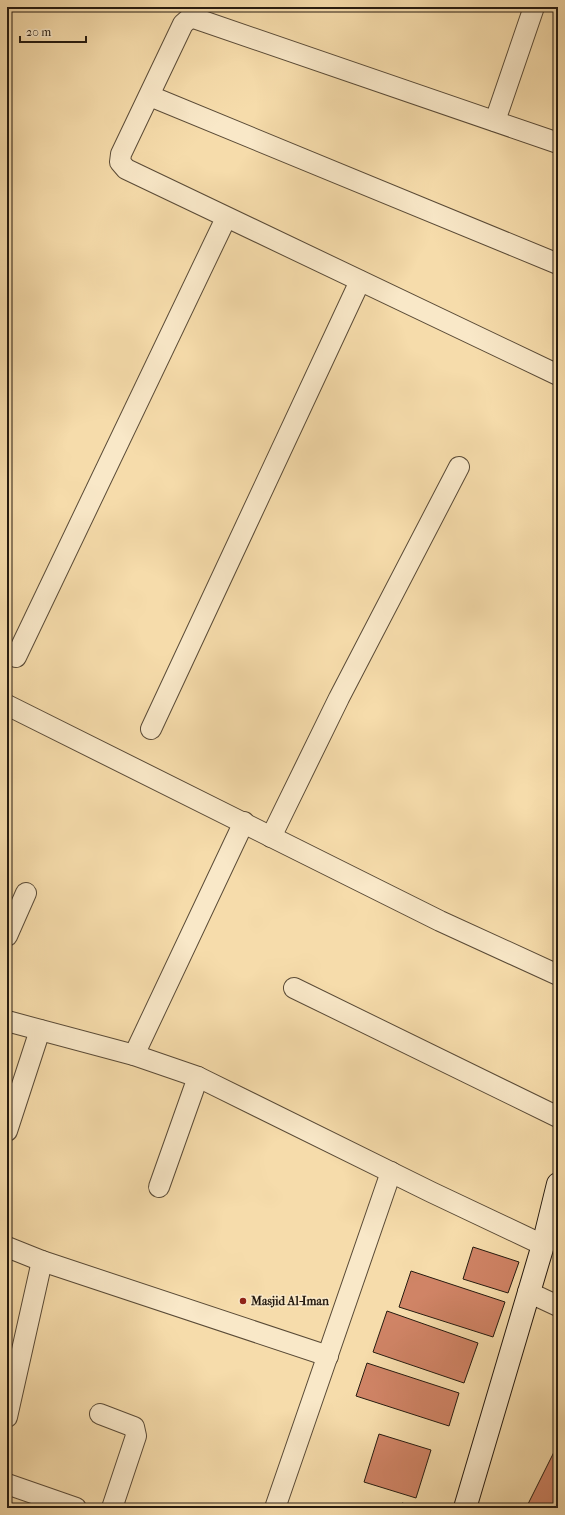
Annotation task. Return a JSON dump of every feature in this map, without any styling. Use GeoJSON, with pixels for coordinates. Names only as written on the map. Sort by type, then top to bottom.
{"type":"FeatureCollection","features":[{"type":"Feature","properties":{"kind":"street"},"geometry":{"type":"LineString","coordinates":[[494,121],[534,7]]}},
{"type":"Feature","properties":{"kind":"street"},"geometry":{"type":"LineString","coordinates":[[558,144],[191,17],[183,24],[150,96],[121,154],[120,162],[126,169],[226,218],[558,375]]}},
{"type":"Feature","properties":{"kind":"street"},"geometry":{"type":"LineString","coordinates":[[150,96],[558,264]]}},
{"type":"Feature","properties":{"kind":"street"},"geometry":{"type":"LineString","coordinates":[[16,657],[226,218]]}},
{"type":"Feature","properties":{"kind":"street"},"geometry":{"type":"LineString","coordinates":[[151,729],[360,281]]}},
{"type":"Feature","properties":{"kind":"street"},"geometry":{"type":"LineString","coordinates":[[271,836],[339,698],[459,467]]}},
{"type":"Feature","properties":{"kind":"street"},"geometry":{"type":"LineString","coordinates":[[7,705],[440,921],[558,975]]}},
{"type":"Feature","properties":{"kind":"street"},"geometry":{"type":"LineString","coordinates":[[134,1055],[244,822]]}},
{"type":"Feature","properties":{"kind":"street"},"geometry":{"type":"LineString","coordinates":[[7,936],[26,893]]}},
{"type":"Feature","properties":{"kind":"street"},"geometry":{"type":"LineString","coordinates":[[294,988],[558,1117]]}},
{"type":"Feature","properties":{"kind":"street"},"geometry":{"type":"LineString","coordinates":[[7,1021],[134,1055],[198,1077],[543,1245]]}},
{"type":"Feature","properties":{"kind":"street"},"geometry":{"type":"LineString","coordinates":[[7,1131],[40,1030]]}},
{"type":"Feature","properties":{"kind":"street"},"geometry":{"type":"LineString","coordinates":[[160,1187],[198,1077]]}},
{"type":"Feature","properties":{"kind":"street"},"geometry":{"type":"LineString","coordinates":[[275,1508],[391,1172]]}},
{"type":"Feature","properties":{"kind":"street"},"geometry":{"type":"LineString","coordinates":[[465,1508],[543,1245],[558,1184]]}},
{"type":"Feature","properties":{"kind":"street"},"geometry":{"type":"LineString","coordinates":[[7,1247],[42,1261],[328,1356]]}},
{"type":"Feature","properties":{"kind":"street"},"geometry":{"type":"LineString","coordinates":[[7,1417],[42,1261]]}},
{"type":"Feature","properties":{"kind":"street"},"geometry":{"type":"LineString","coordinates":[[528,1292],[558,1306]]}},
{"type":"Feature","properties":{"kind":"street"},"geometry":{"type":"LineString","coordinates":[[100,1414],[134,1427],[136,1430],[136,1436],[112,1508]]}},
{"type":"Feature","properties":{"kind":"street"},"geometry":{"type":"LineString","coordinates":[[7,1484],[76,1508]]}},
{"type":"Feature","properties":{"kind":"building"},"geometry":{"type":"Polygon","coordinates":[[[473,1247],[519,1262],[508,1293],[463,1279],[473,1247]]]}},
{"type":"Feature","properties":{"kind":"building"},"geometry":{"type":"Polygon","coordinates":[[[411,1271],[505,1302],[493,1337],[399,1307],[411,1271]]]}},
{"type":"Feature","properties":{"kind":"building"},"geometry":{"type":"Polygon","coordinates":[[[387,1311],[478,1343],[464,1383],[373,1352],[387,1311]]]}},
{"type":"Feature","properties":{"kind":"building"},"geometry":{"type":"Polygon","coordinates":[[[367,1363],[459,1393],[449,1426],[356,1396],[367,1363]]]}},
{"type":"Feature","properties":{"kind":"building"},"geometry":{"type":"Polygon","coordinates":[[[379,1434],[431,1450],[416,1498],[364,1482],[379,1434]]]}},
{"type":"Feature","properties":{"kind":"building"},"geometry":{"type":"Polygon","coordinates":[[[558,1444],[558,1508],[526,1508],[558,1444]]]}},
{"type":"Feature","properties":{"kind":"building"},"geometry":{"type":"Polygon","coordinates":[[[402,1503],[420,1508],[400,1508],[402,1503]]]}},
{"type":"Feature","properties":{"kind":"place","name":"Masjid Al-Iman"},"geometry":{"type":"Point","coordinates":[243,1301]}}]}
